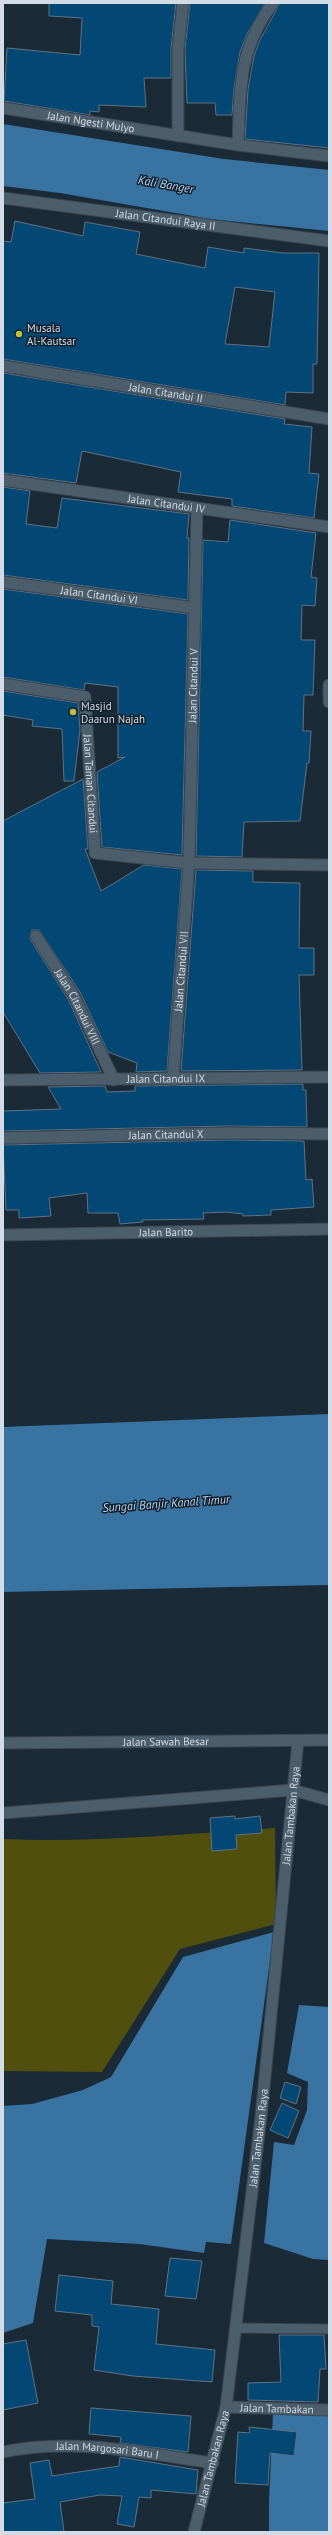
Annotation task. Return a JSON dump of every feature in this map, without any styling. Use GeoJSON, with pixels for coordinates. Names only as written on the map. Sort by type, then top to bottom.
{"type":"FeatureCollection","features":[{"type":"Feature","properties":{"kind":"street"},"geometry":{"type":"LineString","coordinates":[[178,136],[178,49],[183,3]]}},
{"type":"Feature","properties":{"kind":"street"},"geometry":{"type":"LineString","coordinates":[[238,145],[241,73],[254,32],[273,3]]}},
{"type":"Feature","properties":{"kind":"street","name":"Jalan Ngesti Mulyo"},"geometry":{"type":"LineString","coordinates":[[3,108],[238,145],[329,156]]}},
{"type":"Feature","properties":{"kind":"street","name":"Jalan Citandui Raya II"},"geometry":{"type":"LineString","coordinates":[[3,198],[329,241]]}},
{"type":"Feature","properties":{"kind":"street","name":"Jalan Citandui II"},"geometry":{"type":"LineString","coordinates":[[3,366],[329,419]]}},
{"type":"Feature","properties":{"kind":"street","name":"Jalan Citandui IV"},"geometry":{"type":"LineString","coordinates":[[3,480],[329,527]]}},
{"type":"Feature","properties":{"kind":"street","name":"Jalan Citandui V"},"geometry":{"type":"LineString","coordinates":[[189,863],[196,509]]}},
{"type":"Feature","properties":{"kind":"street","name":"Jalan Citandui VI"},"geometry":{"type":"LineString","coordinates":[[3,582],[195,608]]}},
{"type":"Feature","properties":{"kind":"street","name":"Jalan Taman Citandui"},"geometry":{"type":"LineString","coordinates":[[3,684],[85,697],[93,850],[99,855],[189,863]]}},
{"type":"Feature","properties":{"kind":"street"},"geometry":{"type":"LineString","coordinates":[[329,685],[329,702]]}},
{"type":"Feature","properties":{"kind":"street"},"geometry":{"type":"LineString","coordinates":[[189,863],[329,865]]}},
{"type":"Feature","properties":{"kind":"street","name":"Jalan Citandui VII"},"geometry":{"type":"LineString","coordinates":[[173,1080],[189,863]]}},
{"type":"Feature","properties":{"kind":"street","name":"Jalan Citandui VIII"},"geometry":{"type":"LineString","coordinates":[[36,936],[74,996],[114,1080]]}},
{"type":"Feature","properties":{"kind":"street","name":"Jalan Citandui IX"},"geometry":{"type":"LineString","coordinates":[[3,1080],[173,1080],[329,1077]]}},
{"type":"Feature","properties":{"kind":"street","name":"Jalan Citandui X"},"geometry":{"type":"LineString","coordinates":[[3,1138],[261,1132],[329,1134]]}},
{"type":"Feature","properties":{"kind":"street","name":"Jalan Barito"},"geometry":{"type":"LineString","coordinates":[[3,1235],[329,1229]]}},
{"type":"Feature","properties":{"kind":"street","name":"Jalan Tambakan Raya"},"geometry":{"type":"LineString","coordinates":[[194,2532],[226,2408],[262,2117],[298,1740]]}},
{"type":"Feature","properties":{"kind":"street","name":"Jalan Sawah Besar"},"geometry":{"type":"LineString","coordinates":[[3,1743],[329,1740]]}},
{"type":"Feature","properties":{"kind":"street"},"geometry":{"type":"LineString","coordinates":[[3,1813],[294,1790],[329,1800]]}},
{"type":"Feature","properties":{"kind":"street","name":"Jalan Tambakan"},"geometry":{"type":"LineString","coordinates":[[226,2408],[329,2410]]}},
{"type":"Feature","properties":{"kind":"street","name":"Jalan Margosari Baru I"},"geometry":{"type":"LineString","coordinates":[[3,2452],[53,2444],[90,2446],[212,2463]]}},
{"type":"Feature","properties":{"kind":"lane"},"geometry":{"type":"LineString","coordinates":[[236,2328],[329,2329]]}},
{"type":"Feature","properties":{"kind":"shaded area"},"geometry":{"type":"Polygon","coordinates":[[[275,1828],[276,1924],[180,1949],[102,2072],[3,2071],[3,1839],[105,1839],[275,1828]]]}},
{"type":"Feature","properties":{"kind":"water","name":"Kali Banger"},"geometry":{"type":"Polygon","coordinates":[[[3,124],[224,159],[329,170],[329,231],[210,219],[60,193],[3,186],[3,124]]]}},
{"type":"Feature","properties":{"kind":"water","name":"Sungai Banjir Kanal Timur"},"geometry":{"type":"Polygon","coordinates":[[[329,1414],[329,1585],[3,1592],[3,1427],[329,1414]]]}},
{"type":"Feature","properties":{"kind":"water"},"geometry":{"type":"Polygon","coordinates":[[[274,1932],[231,2244],[206,2242],[204,2253],[139,2244],[47,2239],[33,2323],[3,2333],[3,2106],[32,2104],[83,2090],[111,2077],[183,1957],[274,1932]]]}},
{"type":"Feature","properties":{"kind":"water"},"geometry":{"type":"Polygon","coordinates":[[[299,2005],[329,2007],[329,2260],[313,2259],[264,2243],[274,2142],[294,2145],[307,2110],[308,2082],[287,2073],[299,2005]]]}},
{"type":"Feature","properties":{"kind":"water"},"geometry":{"type":"Polygon","coordinates":[[[273,2413],[329,2415],[329,2532],[269,2532],[273,2413]]]}},
{"type":"Feature","properties":{"kind":"building"},"geometry":{"type":"Polygon","coordinates":[[[49,3],[176,3],[171,48],[171,78],[144,78],[146,107],[99,105],[99,112],[90,111],[90,115],[4,101],[7,48],[80,55],[82,18],[49,16],[49,3]]]}},
{"type":"Feature","properties":{"kind":"building"},"geometry":{"type":"Polygon","coordinates":[[[190,3],[265,3],[247,34],[240,52],[234,88],[232,115],[216,115],[215,103],[187,103],[185,49],[190,3]]]}},
{"type":"Feature","properties":{"kind":"building"},"geometry":{"type":"Polygon","coordinates":[[[280,3],[329,3],[329,148],[245,139],[248,89],[254,56],[260,40],[280,3]]]}},
{"type":"Feature","properties":{"kind":"building"},"geometry":{"type":"Polygon","coordinates":[[[15,221],[83,236],[85,222],[140,232],[136,254],[205,268],[208,247],[244,253],[244,248],[283,253],[319,253],[317,364],[313,364],[313,393],[286,392],[285,405],[3,359],[3,241],[11,242],[15,221]],[[235,287],[225,344],[269,347],[275,292],[235,287]]]}},
{"type":"Feature","properties":{"kind":"building"},"geometry":{"type":"Polygon","coordinates":[[[3,373],[285,419],[284,424],[312,427],[309,473],[319,474],[314,518],[232,506],[232,499],[178,492],[181,472],[82,451],[76,483],[3,473],[3,373]]]}},
{"type":"Feature","properties":{"kind":"building"},"geometry":{"type":"Polygon","coordinates":[[[3,487],[30,491],[26,524],[57,528],[62,498],[189,514],[187,538],[189,538],[188,600],[3,575],[3,487]]]}},
{"type":"Feature","properties":{"kind":"building"},"geometry":{"type":"Polygon","coordinates":[[[230,520],[316,533],[311,577],[317,578],[315,606],[302,605],[301,640],[315,640],[313,695],[304,695],[303,731],[311,731],[309,763],[307,763],[300,821],[244,822],[242,857],[196,856],[203,540],[228,542],[230,520]]]}},
{"type":"Feature","properties":{"kind":"building"},"geometry":{"type":"Polygon","coordinates":[[[3,589],[188,614],[182,855],[102,847],[97,772],[125,757],[118,758],[118,687],[85,683],[84,690],[3,677],[3,589]]]}},
{"type":"Feature","properties":{"kind":"building"},"geometry":{"type":"Polygon","coordinates":[[[3,691],[78,703],[80,730],[74,781],[64,781],[62,729],[32,726],[33,720],[3,715],[3,691]]]}},
{"type":"Feature","properties":{"kind":"building"},"geometry":{"type":"Polygon","coordinates":[[[83,779],[88,849],[85,849],[101,891],[144,865],[182,869],[167,1071],[136,1072],[137,1063],[108,1052],[80,992],[39,930],[32,930],[30,939],[68,999],[101,1072],[40,1073],[3,1012],[3,821],[83,779]]]}},
{"type":"Feature","properties":{"kind":"building"},"geometry":{"type":"Polygon","coordinates":[[[196,870],[253,871],[253,882],[300,883],[299,948],[314,948],[314,975],[299,975],[302,1070],[181,1071],[196,870]]]}},
{"type":"Feature","properties":{"kind":"building"},"geometry":{"type":"Polygon","coordinates":[[[303,1084],[303,1090],[306,1090],[307,1127],[228,1126],[3,1131],[3,1111],[61,1109],[48,1087],[105,1086],[107,1092],[135,1091],[135,1086],[303,1084]]]}},
{"type":"Feature","properties":{"kind":"building"},"geometry":{"type":"Polygon","coordinates":[[[228,1140],[304,1141],[306,1180],[312,1179],[314,1207],[271,1210],[271,1215],[243,1216],[243,1214],[226,1212],[203,1213],[204,1219],[142,1220],[143,1222],[120,1224],[118,1213],[88,1213],[87,1193],[49,1198],[51,1216],[19,1218],[19,1210],[6,1210],[3,1145],[228,1140]]]}},
{"type":"Feature","properties":{"kind":"building"},"geometry":{"type":"Polygon","coordinates":[[[235,1816],[235,1819],[260,1816],[262,1833],[236,1835],[237,1849],[212,1851],[210,1818],[235,1816]]]}},
{"type":"Feature","properties":{"kind":"building"},"geometry":{"type":"Polygon","coordinates":[[[285,2082],[301,2087],[296,2104],[280,2098],[285,2082]]]}},
{"type":"Feature","properties":{"kind":"building"},"geometry":{"type":"Polygon","coordinates":[[[282,2103],[299,2111],[288,2138],[270,2130],[282,2103]]]}},
{"type":"Feature","properties":{"kind":"building"},"geometry":{"type":"Polygon","coordinates":[[[170,2258],[202,2261],[196,2299],[165,2296],[170,2258]]]}},
{"type":"Feature","properties":{"kind":"building"},"geometry":{"type":"Polygon","coordinates":[[[59,2275],[113,2281],[111,2304],[159,2309],[156,2344],[215,2350],[212,2382],[133,2376],[94,2370],[99,2327],[92,2326],[92,2315],[55,2311],[59,2275]]]}},
{"type":"Feature","properties":{"kind":"building"},"geometry":{"type":"Polygon","coordinates":[[[279,2335],[324,2335],[326,2369],[320,2369],[318,2402],[248,2400],[248,2383],[281,2382],[279,2335]]]}},
{"type":"Feature","properties":{"kind":"building"},"geometry":{"type":"Polygon","coordinates":[[[26,2340],[38,2403],[3,2410],[3,2344],[26,2340]]]}},
{"type":"Feature","properties":{"kind":"building"},"geometry":{"type":"Polygon","coordinates":[[[91,2408],[191,2416],[188,2452],[120,2443],[121,2437],[89,2434],[91,2408]]]}},
{"type":"Feature","properties":{"kind":"building"},"geometry":{"type":"Polygon","coordinates":[[[249,2427],[297,2432],[294,2456],[270,2453],[268,2485],[235,2483],[238,2432],[250,2433],[249,2427]]]}},
{"type":"Feature","properties":{"kind":"building"},"geometry":{"type":"Polygon","coordinates":[[[120,2457],[198,2470],[196,2494],[151,2490],[151,2498],[139,2497],[134,2527],[117,2524],[122,2496],[100,2495],[60,2502],[64,2532],[3,2532],[3,2503],[35,2499],[30,2463],[49,2460],[52,2476],[119,2466],[120,2457]]]}},
{"type":"Feature","properties":{"kind":"place","name":"Musala Al-Kautsar"},"geometry":{"type":"Point","coordinates":[19,334]}},
{"type":"Feature","properties":{"kind":"place","name":"Masjid Daarun Najah"},"geometry":{"type":"Point","coordinates":[73,712]}}]}
